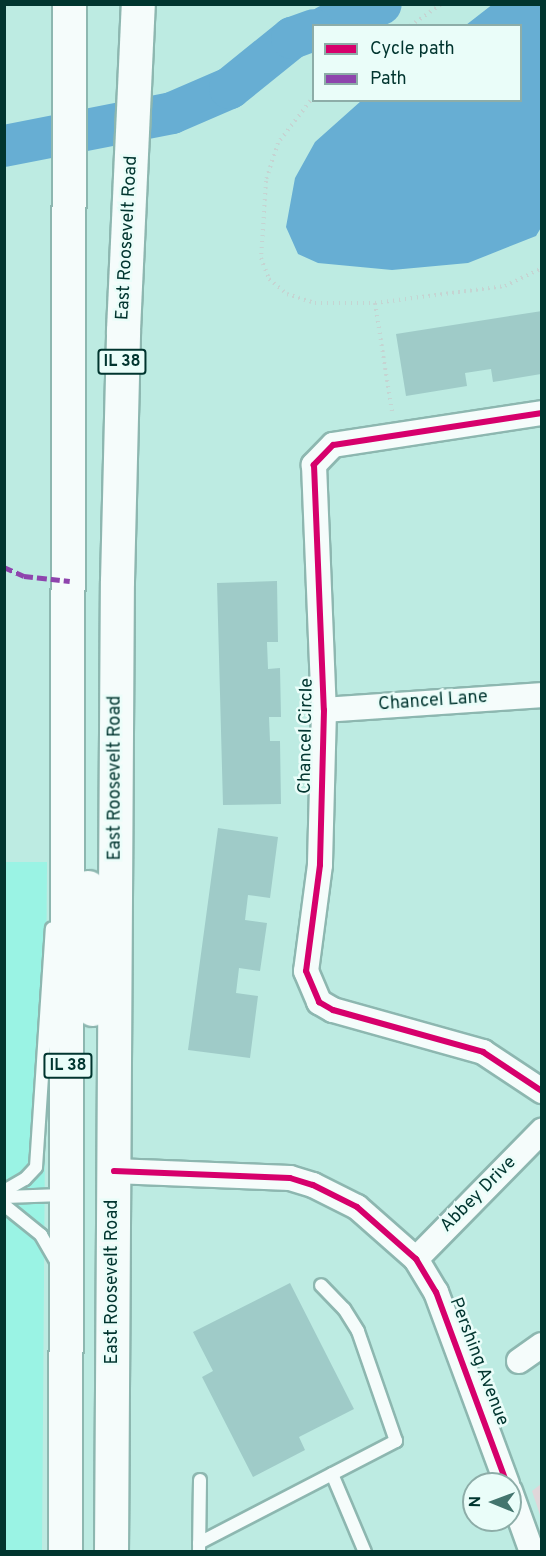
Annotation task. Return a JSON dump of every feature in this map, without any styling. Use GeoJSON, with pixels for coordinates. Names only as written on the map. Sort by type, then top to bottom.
{"type":"FeatureCollection","features":[{"type":"Feature","properties":{"kind":"main road","name":"IL 38"},"geometry":{"type":"LineString","coordinates":[[65,1551],[70,581],[69,4]]}},
{"type":"Feature","properties":{"kind":"main road","name":"East Roosevelt Road"},"geometry":{"type":"LineString","coordinates":[[111,1551],[117,581],[138,4]]}},
{"type":"Feature","properties":{"kind":"main road"},"geometry":{"type":"LineString","coordinates":[[70,581],[117,581]]}},
{"type":"Feature","properties":{"kind":"main road"},"geometry":{"type":"LineString","coordinates":[[69,839],[91,893],[94,1148],[114,1171]]}},
{"type":"Feature","properties":{"kind":"main road"},"geometry":{"type":"LineString","coordinates":[[67,1195],[83,1201],[90,1216],[93,1249],[93,1551]]}},
{"type":"Feature","properties":{"kind":"street","name":"Chancel Circle"},"geometry":{"type":"LineString","coordinates":[[542,413],[333,445],[314,465],[324,710],[320,866],[306,971],[310,989],[318,1002],[333,1010],[483,1052],[542,1091]]}},
{"type":"Feature","properties":{"kind":"street","name":"Chancel Lane"},"geometry":{"type":"LineString","coordinates":[[324,710],[542,694]]}},
{"type":"Feature","properties":{"kind":"street","name":"Abbey Drive"},"geometry":{"type":"LineString","coordinates":[[416,1259],[542,1131]]}},
{"type":"Feature","properties":{"kind":"street","name":"Pershing Avenue"},"geometry":{"type":"LineString","coordinates":[[114,1171],[257,1174],[313,1185],[357,1207],[416,1259],[446,1316],[503,1472]]}},
{"type":"Feature","properties":{"kind":"street"},"geometry":{"type":"LineString","coordinates":[[519,1361],[542,1345]]}},
{"type":"Feature","properties":{"kind":"street"},"geometry":{"type":"LineString","coordinates":[[522,1524],[532,1551]]}},
{"type":"Feature","properties":{"kind":"lane"},"geometry":{"type":"LineString","coordinates":[[4,1191],[26,1179],[36,1167],[43,1029],[69,730]]}},
{"type":"Feature","properties":{"kind":"lane"},"geometry":{"type":"LineString","coordinates":[[4,1197],[67,1195]]}},
{"type":"Feature","properties":{"kind":"lane"},"geometry":{"type":"LineString","coordinates":[[4,1205],[41,1235],[67,1284]]}},
{"type":"Feature","properties":{"kind":"lane"},"geometry":{"type":"LineString","coordinates":[[200,1480],[199,1547],[396,1441],[358,1331],[344,1309],[321,1285]]}},
{"type":"Feature","properties":{"kind":"lane"},"geometry":{"type":"LineString","coordinates":[[332,1474],[365,1551]]}},
{"type":"Feature","properties":{"kind":"path"},"geometry":{"type":"LineString","coordinates":[[413,24],[442,4]]}},
{"type":"Feature","properties":{"kind":"path"},"geometry":{"type":"LineString","coordinates":[[312,99],[278,143],[266,181],[261,258],[269,279],[287,294],[315,303],[375,303],[505,286],[542,268]]}},
{"type":"Feature","properties":{"kind":"path"},"geometry":{"type":"LineString","coordinates":[[375,303],[395,434]]}},
{"type":"Feature","properties":{"kind":"shaded area"},"geometry":{"type":"Polygon","coordinates":[[[5,862],[47,862],[42,1551],[5,1552],[5,862]]]}},
{"type":"Feature","properties":{"kind":"shaded area"},"geometry":{"type":"Polygon","coordinates":[[[541,1484],[541,1518],[532,1491],[541,1484]]]}},
{"type":"Feature","properties":{"kind":"water"},"geometry":{"type":"Polygon","coordinates":[[[493,4],[541,5],[542,226],[536,236],[468,263],[392,270],[318,263],[298,254],[286,227],[295,178],[315,142],[360,102],[522,102],[522,24],[467,24],[493,4]]]}},
{"type":"Feature","properties":{"kind":"building"},"geometry":{"type":"Polygon","coordinates":[[[542,311],[541,374],[493,382],[491,369],[465,373],[467,386],[406,396],[396,334],[542,311]]]}},
{"type":"Feature","properties":{"kind":"building"},"geometry":{"type":"Polygon","coordinates":[[[277,581],[278,642],[267,642],[268,669],[280,668],[281,717],[269,717],[270,741],[280,741],[281,804],[223,805],[217,583],[277,581]]]}},
{"type":"Feature","properties":{"kind":"building"},"geometry":{"type":"Polygon","coordinates":[[[218,828],[278,837],[270,898],[248,895],[245,920],[267,923],[260,971],[239,968],[236,993],[258,996],[250,1058],[188,1050],[218,828]]]}},
{"type":"Feature","properties":{"kind":"building"},"geometry":{"type":"Polygon","coordinates":[[[290,1283],[354,1409],[299,1437],[305,1450],[253,1477],[202,1377],[213,1371],[193,1332],[290,1283]]]}},
{"type":"Feature","properties":{"kind":"waterway"},"geometry":{"type":"LineString","coordinates":[[332,24],[381,4]]}},
{"type":"Feature","properties":{"kind":"waterway"},"geometry":{"type":"LineString","coordinates":[[4,146],[172,113],[230,88],[292,38],[312,31]]}},
{"type":"Feature","properties":{"kind":"marked path"},"geometry":{"type":"LineString","coordinates":[[4,567],[24,576],[70,581]]}},
{"type":"Feature","properties":{"kind":"cycle path"},"geometry":{"type":"LineString","coordinates":[[542,413],[333,445],[314,465],[324,710],[320,865],[306,971],[319,1002],[333,1010],[483,1052],[542,1091]]}},
{"type":"Feature","properties":{"kind":"cycle path"},"geometry":{"type":"LineString","coordinates":[[114,1171],[290,1178],[313,1185],[357,1207],[416,1259],[436,1292],[503,1472]]}}]}
